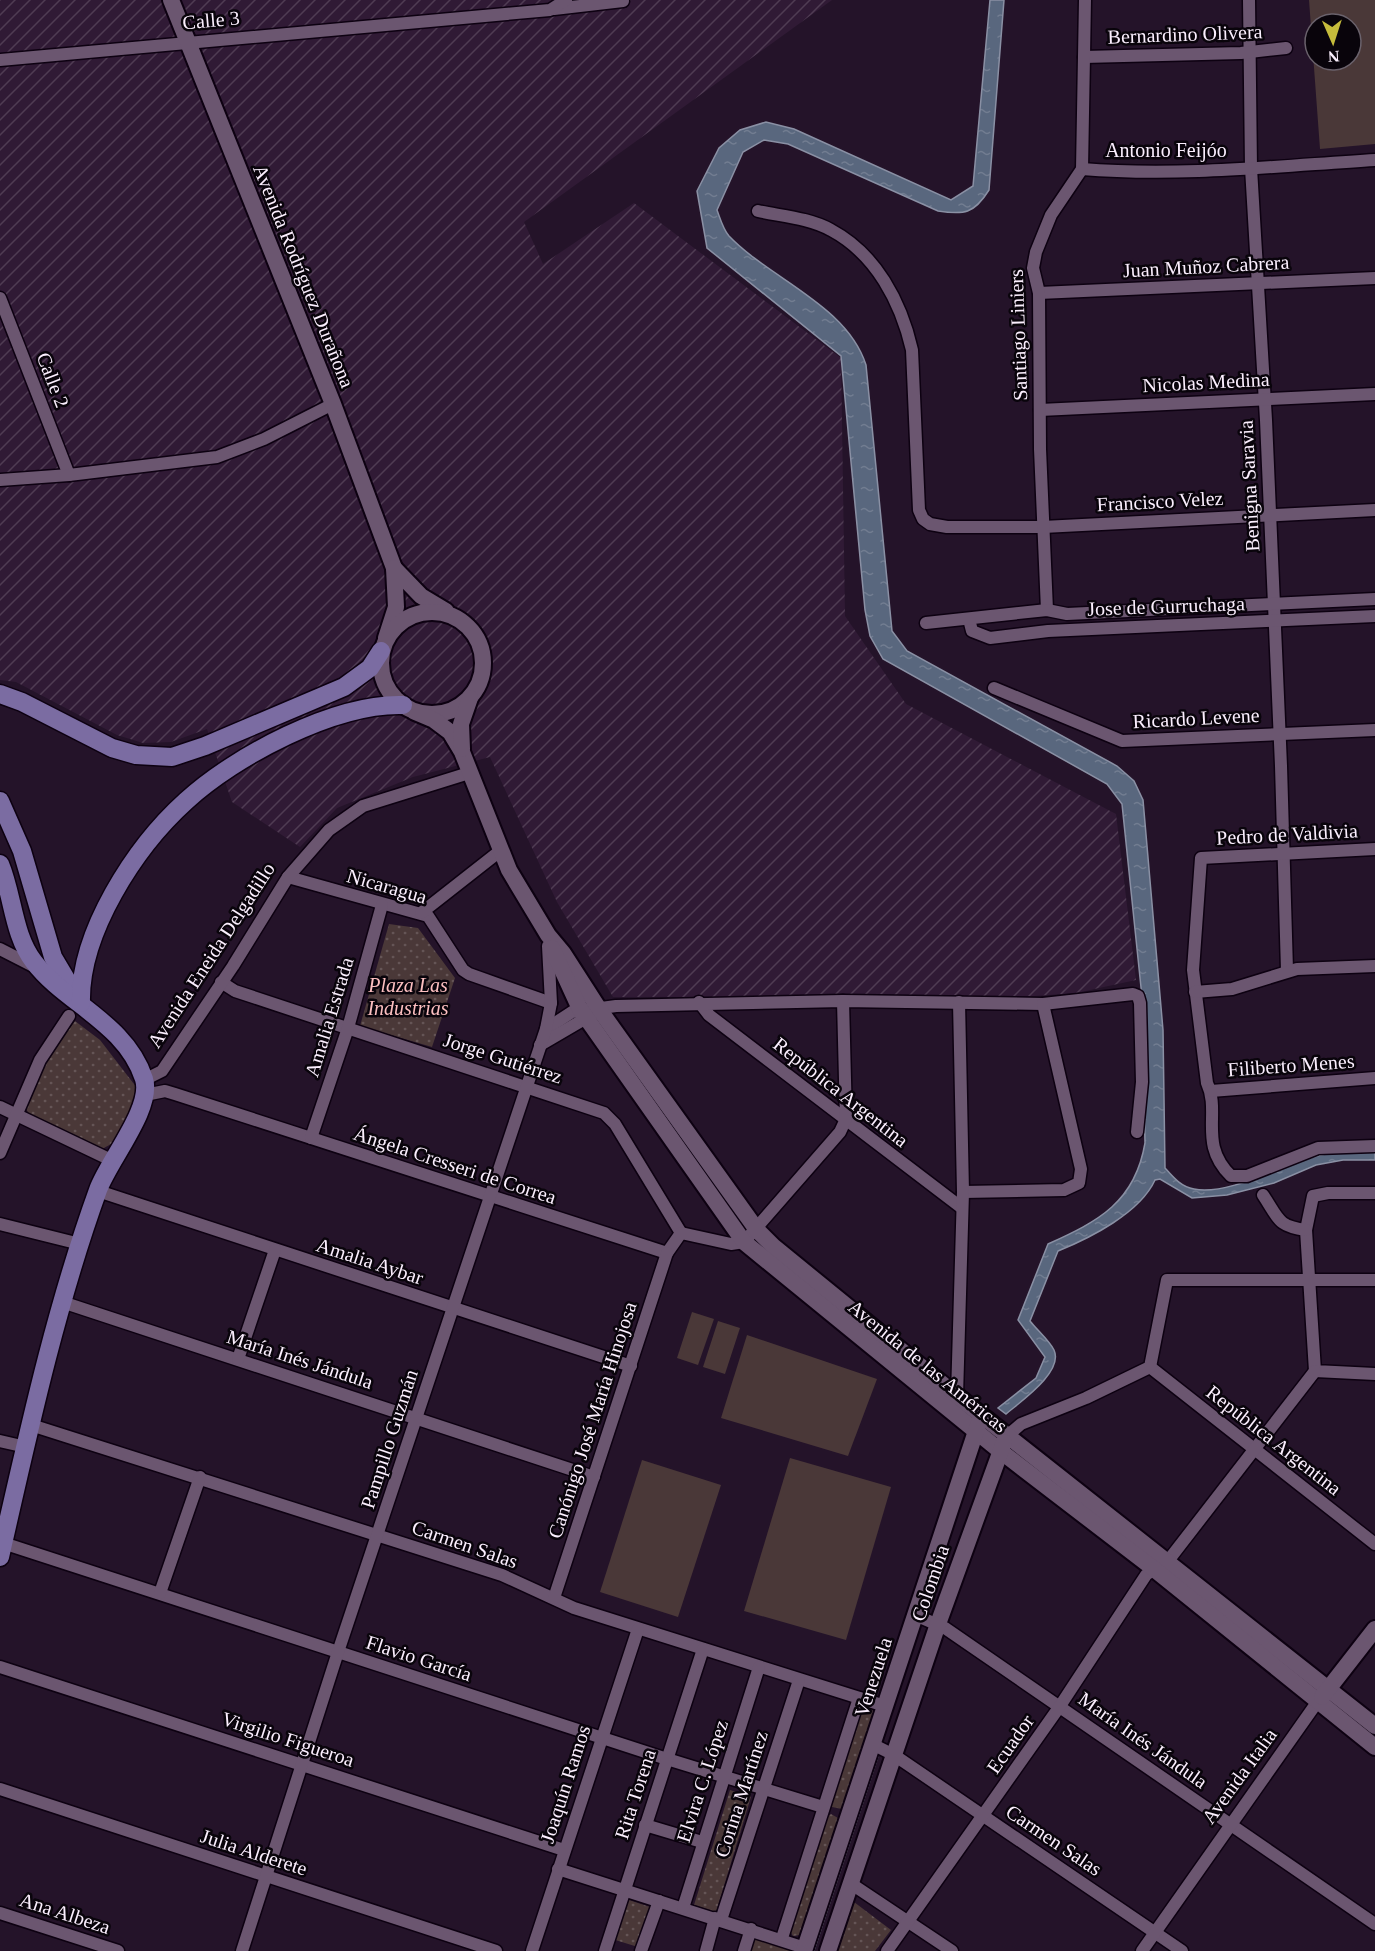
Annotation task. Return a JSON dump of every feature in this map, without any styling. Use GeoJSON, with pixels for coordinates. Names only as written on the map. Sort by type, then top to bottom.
{"type":"FeatureCollection","features":[{"type":"Feature","properties":{"kind":"main road","name":"Avenida Rodríguez Durañona"},"geometry":{"type":"LineString","coordinates":[[171,0],[333,404],[394,568]]}},
{"type":"Feature","properties":{"kind":"main road"},"geometry":{"type":"LineString","coordinates":[[394,568],[421,596],[453,615],[474,633],[484,658],[483,672],[462,724],[462,752]]}},
{"type":"Feature","properties":{"kind":"main road"},"geometry":{"type":"LineString","coordinates":[[394,568],[396,607],[384,645],[381,670],[385,683],[392,696],[409,709],[441,724],[450,732],[462,752]]}},
{"type":"Feature","properties":{"kind":"main road"},"geometry":{"type":"LineString","coordinates":[[0,694],[22,702],[112,748],[136,755],[172,757],[206,746],[344,687],[370,668],[396,626],[408,617],[423,612],[438,611],[453,615]]}},
{"type":"Feature","properties":{"kind":"main road"},"geometry":{"type":"LineString","coordinates":[[75,1009],[82,969],[90,944],[106,910],[134,863],[185,801],[248,757],[312,726],[352,711],[375,705],[430,714],[445,713],[471,697]]}},
{"type":"Feature","properties":{"kind":"main road","name":"Avenida de las Américas"},"geometry":{"type":"LineString","coordinates":[[462,752],[500,851],[548,936],[563,953],[589,1012],[744,1242],[976,1432],[1003,1443]]}},
{"type":"Feature","properties":{"kind":"main road"},"geometry":{"type":"LineString","coordinates":[[0,801],[22,850],[53,957],[75,1009]]}},
{"type":"Feature","properties":{"kind":"main road"},"geometry":{"type":"LineString","coordinates":[[0,864],[21,936],[30,956],[75,1009],[124,1046],[145,1088],[138,1115],[111,1160],[98,1191],[62,1302],[2,1550]]}},
{"type":"Feature","properties":{"kind":"main road"},"geometry":{"type":"LineString","coordinates":[[0,915],[21,936]]}},
{"type":"Feature","properties":{"kind":"main road","name":"Avenida de las Américas"},"geometry":{"type":"LineString","coordinates":[[589,1012],[757,1230],[773,1246],[981,1416],[1003,1443],[1323,1695],[1375,1747]]}},
{"type":"Feature","properties":{"kind":"main road","name":"Venezuela"},"geometry":{"type":"LineString","coordinates":[[805,1949],[981,1416]]}},
{"type":"Feature","properties":{"kind":"main road","name":"Colombia"},"geometry":{"type":"LineString","coordinates":[[828,1951],[938,1624],[1003,1443]]}},
{"type":"Feature","properties":{"kind":"main road","name":"Avenida Italia"},"geometry":{"type":"LineString","coordinates":[[1323,1695],[1375,1629]]}},
{"type":"Feature","properties":{"kind":"main road","name":"Avenida de las Américas"},"geometry":{"type":"LineString","coordinates":[[1323,1695],[1375,1726]]}},
{"type":"Feature","properties":{"kind":"street","name":"Calle 3"},"geometry":{"type":"LineString","coordinates":[[0,60],[550,10],[566,0]]}},
{"type":"Feature","properties":{"kind":"street"},"geometry":{"type":"LineString","coordinates":[[1082,169],[1084,0]]}},
{"type":"Feature","properties":{"kind":"street","name":"Benigna Saravia"},"geometry":{"type":"LineString","coordinates":[[1249,0],[1251,168],[1274,604],[1287,970]]}},
{"type":"Feature","properties":{"kind":"street"},"geometry":{"type":"LineString","coordinates":[[550,10],[623,1]]}},
{"type":"Feature","properties":{"kind":"street","name":"Bernardino Olivera"},"geometry":{"type":"LineString","coordinates":[[1084,57],[1286,48]]}},
{"type":"Feature","properties":{"kind":"street","name":"Antonio Feijóo"},"geometry":{"type":"LineString","coordinates":[[1082,169],[1156,171],[1375,160]]}},
{"type":"Feature","properties":{"kind":"street","name":"Santiago Liniers"},"geometry":{"type":"LineString","coordinates":[[1047,610],[1042,527],[1039,293],[1033,268],[1036,252],[1051,215],[1082,169]]}},
{"type":"Feature","properties":{"kind":"street","name":"Francisco Velez"},"geometry":{"type":"LineString","coordinates":[[759,211],[830,229],[859,249],[886,284],[907,329],[912,350],[920,510],[923,519],[930,524],[947,527],[1042,527],[1375,510]]}},
{"type":"Feature","properties":{"kind":"street","name":"Juan Muñoz Cabrera"},"geometry":{"type":"LineString","coordinates":[[1039,293],[1375,278]]}},
{"type":"Feature","properties":{"kind":"street","name":"Calle 2"},"geometry":{"type":"LineString","coordinates":[[0,298],[69,475]]}},
{"type":"Feature","properties":{"kind":"street","name":"Nicolas Medina"},"geometry":{"type":"LineString","coordinates":[[1040,410],[1375,394]]}},
{"type":"Feature","properties":{"kind":"street"},"geometry":{"type":"LineString","coordinates":[[0,480],[69,475],[217,457],[264,439],[333,404]]}},
{"type":"Feature","properties":{"kind":"street","name":"Jose de Gurruchaga"},"geometry":{"type":"LineString","coordinates":[[926,623],[1047,610],[1067,614],[1375,599]]}},
{"type":"Feature","properties":{"kind":"street","name":"Jose de Gurruchaga"},"geometry":{"type":"LineString","coordinates":[[969,619],[972,631],[990,638],[1048,630],[1375,616]]}},
{"type":"Feature","properties":{"kind":"street","name":"Ricardo Levene"},"geometry":{"type":"LineString","coordinates":[[994,688],[1122,741],[1375,730]]}},
{"type":"Feature","properties":{"kind":"street","name":"Avenida Eneida Delgadillo"},"geometry":{"type":"LineString","coordinates":[[145,1088],[162,1071],[288,877],[329,830],[351,812],[405,791],[469,773]]}},
{"type":"Feature","properties":{"kind":"street","name":"Pedro de Valdivia"},"geometry":{"type":"LineString","coordinates":[[1195,992],[1193,970],[1201,858],[1375,849]]}},
{"type":"Feature","properties":{"kind":"street"},"geometry":{"type":"LineString","coordinates":[[421,913],[500,851]]}},
{"type":"Feature","properties":{"kind":"street","name":"Nicaragua"},"geometry":{"type":"LineString","coordinates":[[288,877],[382,906],[421,913],[432,922],[463,969],[469,974],[551,1003]]}},
{"type":"Feature","properties":{"kind":"street","name":"Amalia Estrada"},"geometry":{"type":"LineString","coordinates":[[311,1138],[348,1028],[382,906]]}},
{"type":"Feature","properties":{"kind":"street","name":"Pampillo Guzmán"},"geometry":{"type":"LineString","coordinates":[[242,1951],[338,1652],[546,1029],[551,1003],[548,936]]}},
{"type":"Feature","properties":{"kind":"street"},"geometry":{"type":"LineString","coordinates":[[0,949],[40,969]]}},
{"type":"Feature","properties":{"kind":"street"},"geometry":{"type":"LineString","coordinates":[[1375,966],[1287,970],[1232,989],[1195,992],[1207,1083],[1211,1091],[1213,1143],[1220,1163],[1231,1176],[1247,1176],[1318,1148],[1375,1146]]}},
{"type":"Feature","properties":{"kind":"street","name":"Jorge Gutiérrez"},"geometry":{"type":"LineString","coordinates":[[221,982],[235,991],[526,1086],[610,1118],[681,1233]]}},
{"type":"Feature","properties":{"kind":"street"},"geometry":{"type":"LineString","coordinates":[[546,1029],[563,1016],[616,1006],[699,1002],[843,1001],[1042,1004],[1126,993],[1138,996],[1142,1082],[1137,1132]]}},
{"type":"Feature","properties":{"kind":"street"},"geometry":{"type":"LineString","coordinates":[[667,1253],[681,1233],[731,1244],[744,1242],[757,1230],[840,1132],[846,1119],[843,1001]]}},
{"type":"Feature","properties":{"kind":"street","name":"República Argentina"},"geometry":{"type":"LineString","coordinates":[[699,1002],[709,1015],[962,1208]]}},
{"type":"Feature","properties":{"kind":"street"},"geometry":{"type":"LineString","coordinates":[[957,1396],[963,1192],[959,1002]]}},
{"type":"Feature","properties":{"kind":"street"},"geometry":{"type":"LineString","coordinates":[[963,1192],[1064,1190],[1079,1183],[1081,1168],[1042,1004]]}},
{"type":"Feature","properties":{"kind":"street"},"geometry":{"type":"LineString","coordinates":[[0,1152],[45,1050],[75,1009]]}},
{"type":"Feature","properties":{"kind":"street"},"geometry":{"type":"LineString","coordinates":[[540,1045],[589,1012]]}},
{"type":"Feature","properties":{"kind":"street","name":"Filiberto Menes"},"geometry":{"type":"LineString","coordinates":[[1211,1091],[1375,1078]]}},
{"type":"Feature","properties":{"kind":"street","name":"Ángela Cresseri de Correa"},"geometry":{"type":"LineString","coordinates":[[145,1088],[165,1091],[667,1253]]}},
{"type":"Feature","properties":{"kind":"street"},"geometry":{"type":"LineString","coordinates":[[0,1107],[111,1160]]}},
{"type":"Feature","properties":{"kind":"street","name":"Amalia Aybar"},"geometry":{"type":"LineString","coordinates":[[98,1191],[631,1366]]}},
{"type":"Feature","properties":{"kind":"street"},"geometry":{"type":"LineString","coordinates":[[1375,1194],[1328,1193],[1312,1196],[1306,1230],[1315,1371],[1375,1374]]}},
{"type":"Feature","properties":{"kind":"street"},"geometry":{"type":"LineString","coordinates":[[1263,1195],[1282,1224],[1306,1230]]}},
{"type":"Feature","properties":{"kind":"street"},"geometry":{"type":"LineString","coordinates":[[0,1224],[80,1244]]}},
{"type":"Feature","properties":{"kind":"street"},"geometry":{"type":"LineString","coordinates":[[238,1359],[275,1250]]}},
{"type":"Feature","properties":{"kind":"street","name":"Canónigo José María Hinojosa"},"geometry":{"type":"LineString","coordinates":[[554,1598],[667,1253]]}},
{"type":"Feature","properties":{"kind":"street"},"geometry":{"type":"LineString","coordinates":[[1003,1443],[1022,1424],[1086,1398],[1150,1367],[1167,1280],[1375,1280]]}},
{"type":"Feature","properties":{"kind":"street","name":"María Inés Jándula"},"geometry":{"type":"LineString","coordinates":[[62,1302],[594,1477]]}},
{"type":"Feature","properties":{"kind":"street","name":"República Argentina"},"geometry":{"type":"LineString","coordinates":[[1150,1367],[1375,1544]]}},
{"type":"Feature","properties":{"kind":"street","name":"Ecuador"},"geometry":{"type":"LineString","coordinates":[[887,1951],[1060,1706],[1146,1575],[1160,1565],[1255,1450],[1315,1371]]}},
{"type":"Feature","properties":{"kind":"street","name":"Carmen Salas"},"geometry":{"type":"LineString","coordinates":[[31,1425],[502,1575],[574,1608],[885,1706]]}},
{"type":"Feature","properties":{"kind":"street"},"geometry":{"type":"LineString","coordinates":[[0,1441],[26,1447]]}},
{"type":"Feature","properties":{"kind":"street"},"geometry":{"type":"LineString","coordinates":[[160,1593],[200,1477]]}},
{"type":"Feature","properties":{"kind":"street","name":"Flavio García"},"geometry":{"type":"LineString","coordinates":[[2,1550],[160,1593],[601,1738],[823,1807]]}},
{"type":"Feature","properties":{"kind":"street","name":"María Inés Jándula"},"geometry":{"type":"LineString","coordinates":[[915,1615],[938,1624],[1375,1924]]}},
{"type":"Feature","properties":{"kind":"street","name":"Joaquín Ramos"},"geometry":{"type":"LineString","coordinates":[[533,1951],[564,1850],[639,1629]]}},
{"type":"Feature","properties":{"kind":"street","name":"Rita Torena"},"geometry":{"type":"LineString","coordinates":[[604,1951],[703,1649]]}},
{"type":"Feature","properties":{"kind":"street","name":"Virgilio Figueroa"},"geometry":{"type":"LineString","coordinates":[[0,1667],[564,1850]]}},
{"type":"Feature","properties":{"kind":"street","name":"Elvira C. López"},"geometry":{"type":"LineString","coordinates":[[683,1908],[759,1667]]}},
{"type":"Feature","properties":{"kind":"street","name":"Corina Martínez"},"geometry":{"type":"LineString","coordinates":[[706,1951],[799,1680]]}},
{"type":"Feature","properties":{"kind":"street","name":"Avenida Italia"},"geometry":{"type":"LineString","coordinates":[[1142,1951],[1323,1695]]}},
{"type":"Feature","properties":{"kind":"street","name":"Venezuela"},"geometry":{"type":"LineString","coordinates":[[782,1938],[859,1698]]}},
{"type":"Feature","properties":{"kind":"street","name":"Carmen Salas"},"geometry":{"type":"LineString","coordinates":[[872,1744],[894,1755],[1182,1951]]}},
{"type":"Feature","properties":{"kind":"street","name":"Julia Alderete"},"geometry":{"type":"LineString","coordinates":[[0,1789],[496,1951]]}},
{"type":"Feature","properties":{"kind":"street"},"geometry":{"type":"LineString","coordinates":[[645,1825],[702,1842]]}},
{"type":"Feature","properties":{"kind":"street"},"geometry":{"type":"LineString","coordinates":[[558,1869],[782,1938],[805,1949]]}},
{"type":"Feature","properties":{"kind":"street"},"geometry":{"type":"LineString","coordinates":[[850,1882],[952,1951]]}},
{"type":"Feature","properties":{"kind":"street"},"geometry":{"type":"LineString","coordinates":[[641,1951],[659,1900]]}},
{"type":"Feature","properties":{"kind":"street","name":"Ana Albeza"},"geometry":{"type":"LineString","coordinates":[[0,1913],[118,1951]]}},
{"type":"Feature","properties":{"kind":"street"},"geometry":{"type":"LineString","coordinates":[[744,1951],[751,1929]]}},
{"type":"Feature","properties":{"kind":"shaded area"},"geometry":{"type":"Polygon","coordinates":[[[0,0],[832,0],[524,222],[543,264],[634,203],[841,358],[845,616],[906,704],[1116,814],[1136,980],[1076,993],[1034,996],[613,997],[557,902],[490,757],[413,777],[337,808],[300,847],[232,802],[207,729],[171,742],[143,743],[117,735],[16,682],[0,680],[0,0]]]}},
{"type":"Feature","properties":{"kind":"green space"},"geometry":{"type":"Polygon","coordinates":[[[1309,0],[1375,0],[1375,144],[1320,149],[1314,72],[1363,72],[1363,12],[1310,12],[1309,0]]]}},
{"type":"Feature","properties":{"kind":"green space","name":"Plaza Las Industrias"},"geometry":{"type":"Polygon","coordinates":[[[389,924],[418,928],[455,978],[432,1047],[360,1026],[389,924]]]}},
{"type":"Feature","properties":{"kind":"green space"},"geometry":{"type":"Polygon","coordinates":[[[75,1021],[100,1040],[137,1088],[138,1103],[115,1142],[102,1149],[29,1114],[24,1105],[47,1057],[75,1021]]]}},
{"type":"Feature","properties":{"kind":"green space"},"geometry":{"type":"Polygon","coordinates":[[[692,1312],[714,1319],[698,1365],[677,1358],[692,1312]]]}},
{"type":"Feature","properties":{"kind":"green space"},"geometry":{"type":"Polygon","coordinates":[[[718,1321],[740,1328],[725,1374],[703,1367],[718,1321]]]}},
{"type":"Feature","properties":{"kind":"green space"},"geometry":{"type":"Polygon","coordinates":[[[747,1335],[877,1379],[848,1456],[721,1418],[747,1335]]]}},
{"type":"Feature","properties":{"kind":"green space"},"geometry":{"type":"Polygon","coordinates":[[[790,1458],[891,1487],[846,1640],[744,1611],[790,1458]]]}},
{"type":"Feature","properties":{"kind":"green space"},"geometry":{"type":"Polygon","coordinates":[[[642,1460],[721,1485],[678,1617],[600,1592],[642,1460]]]}},
{"type":"Feature","properties":{"kind":"green space"},"geometry":{"type":"Polygon","coordinates":[[[864,1709],[872,1709],[874,1714],[845,1805],[842,1809],[832,1807],[831,1803],[860,1713],[864,1709]]]}},
{"type":"Feature","properties":{"kind":"green space"},"geometry":{"type":"Polygon","coordinates":[[[730,1790],[751,1797],[716,1912],[694,1905],[730,1790]]]}},
{"type":"Feature","properties":{"kind":"green space"},"geometry":{"type":"Polygon","coordinates":[[[831,1814],[838,1818],[838,1822],[800,1935],[793,1936],[790,1931],[826,1818],[831,1814]]]}},
{"type":"Feature","properties":{"kind":"green space"},"geometry":{"type":"Polygon","coordinates":[[[626,1899],[653,1908],[638,1947],[612,1939],[626,1899]]]}},
{"type":"Feature","properties":{"kind":"green space"},"geometry":{"type":"Polygon","coordinates":[[[854,1902],[891,1930],[875,1951],[838,1951],[854,1902]]]}},
{"type":"Feature","properties":{"kind":"green space"},"geometry":{"type":"Polygon","coordinates":[[[754,1937],[789,1945],[792,1951],[749,1951],[754,1937]]]}},
{"type":"Feature","properties":{"kind":"water"},"geometry":{"type":"Polygon","coordinates":[[[990,0],[1004,0],[989,190],[973,208],[955,213],[938,211],[788,144],[764,140],[743,152],[717,210],[729,236],[765,266],[825,309],[842,326],[856,344],[866,365],[892,631],[907,651],[1117,766],[1134,781],[1143,800],[1163,1030],[1165,1168],[1185,1186],[1207,1190],[1236,1185],[1326,1154],[1375,1151],[1375,1160],[1343,1160],[1316,1165],[1274,1183],[1227,1195],[1192,1198],[1160,1179],[1155,1180],[1148,1192],[1126,1214],[1099,1232],[1058,1251],[1030,1321],[1054,1350],[1053,1368],[1039,1386],[1006,1414],[998,1408],[1036,1378],[1045,1357],[1018,1320],[1048,1244],[1083,1227],[1112,1207],[1133,1180],[1145,1143],[1142,997],[1122,804],[1107,784],[883,659],[870,636],[865,610],[841,356],[707,248],[697,191],[719,148],[740,130],[766,122],[794,129],[951,200],[973,186],[990,0]]]}},
{"type":"Feature","properties":{"kind":"waterway"},"geometry":{"type":"LineString","coordinates":[[813,1951],[878,1754]]}}]}
